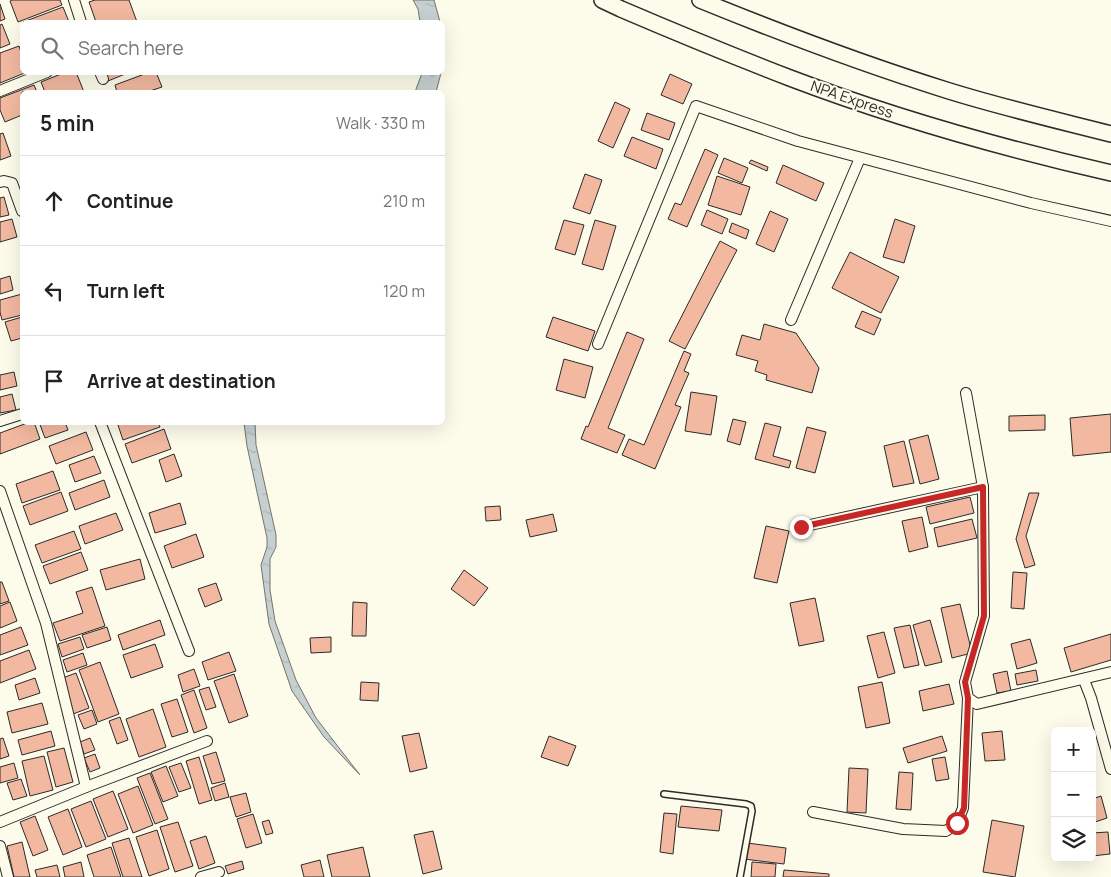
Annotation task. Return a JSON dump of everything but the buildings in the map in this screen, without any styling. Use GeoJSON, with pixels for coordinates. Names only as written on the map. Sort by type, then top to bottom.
{"type":"FeatureCollection","features":[{"type":"Feature","properties":{"kind":"main road","name":"NPA Express"},"geometry":{"type":"LineString","coordinates":[[602,0],[782,75],[879,109],[966,137],[1111,173]]}},
{"type":"Feature","properties":{"kind":"main road"},"geometry":{"type":"LineString","coordinates":[[700,0],[792,36],[947,90],[1037,116],[1111,134]]}},
{"type":"Feature","properties":{"kind":"street"},"geometry":{"type":"LineString","coordinates":[[74,0],[80,20]]}},
{"type":"Feature","properties":{"kind":"street"},"geometry":{"type":"LineString","coordinates":[[0,91],[40,75]]}},
{"type":"Feature","properties":{"kind":"street"},"geometry":{"type":"LineString","coordinates":[[598,344],[696,106],[798,141],[1031,203],[1111,221]]}},
{"type":"Feature","properties":{"kind":"street"},"geometry":{"type":"LineString","coordinates":[[791,320],[860,158]]}},
{"type":"Feature","properties":{"kind":"street"},"geometry":{"type":"LineString","coordinates":[[0,182],[12,183],[20,202]]}},
{"type":"Feature","properties":{"kind":"street"},"geometry":{"type":"LineString","coordinates":[[813,812],[903,829],[946,831],[957,823],[964,808],[968,698],[965,682],[984,616],[983,487],[966,393]]}},
{"type":"Feature","properties":{"kind":"street"},"geometry":{"type":"LineString","coordinates":[[0,422],[20,415]]}},
{"type":"Feature","properties":{"kind":"street"},"geometry":{"type":"LineString","coordinates":[[101,425],[189,651]]}},
{"type":"Feature","properties":{"kind":"street"},"geometry":{"type":"LineString","coordinates":[[801,527],[983,487]]}},
{"type":"Feature","properties":{"kind":"street"},"geometry":{"type":"LineString","coordinates":[[0,491],[46,623],[86,787]]}},
{"type":"Feature","properties":{"kind":"street"},"geometry":{"type":"LineString","coordinates":[[968,698],[977,704],[1084,680],[1111,672]]}},
{"type":"Feature","properties":{"kind":"street"},"geometry":{"type":"LineString","coordinates":[[1084,680],[1091,698],[1111,770]]}},
{"type":"Feature","properties":{"kind":"street"},"geometry":{"type":"LineString","coordinates":[[0,822],[207,741]]}},
{"type":"Feature","properties":{"kind":"street"},"geometry":{"type":"LineString","coordinates":[[0,846],[8,877]]}},
{"type":"Feature","properties":{"kind":"street"},"geometry":{"type":"LineString","coordinates":[[201,877],[219,872]]}},
{"type":"Feature","properties":{"kind":"lane"},"geometry":{"type":"LineString","coordinates":[[664,794],[751,806],[752,811],[740,877]]}},
{"type":"Feature","properties":{"kind":"water"},"geometry":{"type":"Polygon","coordinates":[[[413,0],[434,0],[439,20],[420,20],[418,9],[413,0]]]}},
{"type":"Feature","properties":{"kind":"water"},"geometry":{"type":"Polygon","coordinates":[[[421,75],[440,75],[437,90],[416,90],[421,75]]]}},
{"type":"Feature","properties":{"kind":"water"},"geometry":{"type":"Polygon","coordinates":[[[244,425],[255,425],[256,445],[276,535],[276,547],[270,559],[270,590],[275,621],[296,680],[316,718],[360,775],[324,737],[292,691],[269,624],[261,565],[267,547],[267,538],[244,425]]]}},
{"type":"Feature","properties":{"kind":"route"},"geometry":{"type":"LineString","coordinates":[[801,527],[983,487],[984,616],[965,682],[968,698],[964,808],[957,823]]}}]}
